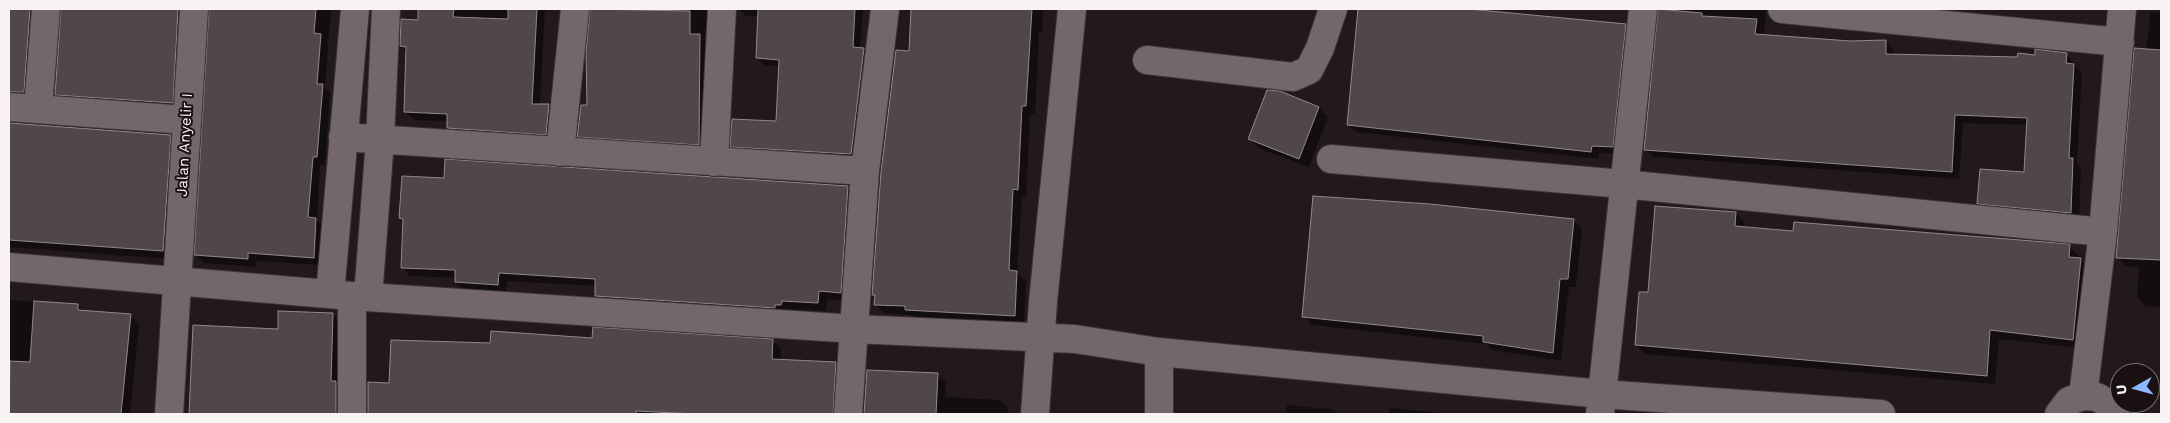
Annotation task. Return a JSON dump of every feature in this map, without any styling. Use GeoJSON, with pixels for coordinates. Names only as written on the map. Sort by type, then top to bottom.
{"type":"FeatureCollection","features":[{"type":"Feature","properties":{"kind":"street"},"geometry":{"type":"LineString","coordinates":[[38,109],[46,9]]}},
{"type":"Feature","properties":{"kind":"street","name":"Jalan Anyelir I"},"geometry":{"type":"LineString","coordinates":[[169,414],[194,9]]}},
{"type":"Feature","properties":{"kind":"street"},"geometry":{"type":"LineString","coordinates":[[560,152],[575,9]]}},
{"type":"Feature","properties":{"kind":"street"},"geometry":{"type":"LineString","coordinates":[[714,162],[722,9]]}},
{"type":"Feature","properties":{"kind":"street"},"geometry":{"type":"LineString","coordinates":[[848,414],[865,171],[885,9]]}},
{"type":"Feature","properties":{"kind":"street"},"geometry":{"type":"LineString","coordinates":[[1035,414],[1040,337],[1072,9]]}},
{"type":"Feature","properties":{"kind":"street"},"geometry":{"type":"LineString","coordinates":[[1147,60],[1294,77],[1309,70],[1320,48],[1333,9]]}},
{"type":"Feature","properties":{"kind":"street"},"geometry":{"type":"LineString","coordinates":[[1601,404],[1643,9]]}},
{"type":"Feature","properties":{"kind":"street"},"geometry":{"type":"LineString","coordinates":[[1782,9],[2121,26],[2103,232],[2083,396]]}},
{"type":"Feature","properties":{"kind":"street"},"geometry":{"type":"LineString","coordinates":[[350,296],[380,140],[386,13],[354,10],[343,137],[350,296],[352,414]]}},
{"type":"Feature","properties":{"kind":"street"},"geometry":{"type":"LineString","coordinates":[[9,107],[186,120]]}},
{"type":"Feature","properties":{"kind":"street"},"geometry":{"type":"LineString","coordinates":[[343,137],[865,171]]}},
{"type":"Feature","properties":{"kind":"street"},"geometry":{"type":"LineString","coordinates":[[1331,159],[1623,184],[2103,232]]}},
{"type":"Feature","properties":{"kind":"street"},"geometry":{"type":"LineString","coordinates":[[9,267],[350,296],[855,329],[1075,339],[1158,352],[1601,404],[1881,414]]}},
{"type":"Feature","properties":{"kind":"street"},"geometry":{"type":"LineString","coordinates":[[1158,352],[1159,414]]}},
{"type":"Feature","properties":{"kind":"street"},"geometry":{"type":"LineString","coordinates":[[2059,414],[2069,401],[2083,396],[2098,397],[2110,405],[2116,414]]}},
{"type":"Feature","properties":{"kind":"building"},"geometry":{"type":"Polygon","coordinates":[[[9,9],[30,9],[24,92],[9,92],[9,9]]]}},
{"type":"Feature","properties":{"kind":"building"},"geometry":{"type":"Polygon","coordinates":[[[61,9],[178,9],[173,103],[55,95],[61,9]]]}},
{"type":"Feature","properties":{"kind":"building"},"geometry":{"type":"Polygon","coordinates":[[[209,9],[316,9],[314,33],[321,34],[317,84],[323,84],[317,157],[313,157],[308,217],[316,218],[314,258],[248,253],[248,259],[194,255],[209,9]]]}},
{"type":"Feature","properties":{"kind":"building"},"geometry":{"type":"Polygon","coordinates":[[[418,9],[454,9],[453,17],[508,19],[508,9],[537,9],[532,104],[549,104],[546,135],[447,128],[447,114],[404,112],[406,47],[400,46],[401,19],[418,20],[418,9]]]}},
{"type":"Feature","properties":{"kind":"building"},"geometry":{"type":"Polygon","coordinates":[[[590,9],[690,11],[690,34],[700,34],[699,145],[577,137],[581,105],[587,105],[586,52],[590,9]]]}},
{"type":"Feature","properties":{"kind":"building"},"geometry":{"type":"Polygon","coordinates":[[[758,9],[855,9],[853,47],[864,48],[851,154],[730,147],[732,119],[776,121],[779,60],[756,58],[758,9]]]}},
{"type":"Feature","properties":{"kind":"building"},"geometry":{"type":"Polygon","coordinates":[[[911,9],[1032,9],[1026,106],[1022,106],[1018,190],[1013,189],[1009,270],[1017,271],[1015,316],[905,310],[905,306],[874,305],[875,295],[872,295],[881,172],[896,50],[909,51],[911,9]]]}},
{"type":"Feature","properties":{"kind":"building"},"geometry":{"type":"Polygon","coordinates":[[[1358,9],[1469,9],[1626,24],[1613,147],[1592,146],[1591,152],[1347,125],[1358,9]]]}},
{"type":"Feature","properties":{"kind":"building"},"geometry":{"type":"Polygon","coordinates":[[[1658,9],[1702,13],[1702,16],[1757,19],[1755,34],[1850,41],[1886,40],[1886,54],[2017,57],[2018,53],[2035,55],[2035,49],[2067,53],[2066,63],[2074,64],[2069,158],[2073,158],[2071,213],[1977,204],[1980,169],[2024,172],[2027,118],[1955,115],[1952,172],[1644,150],[1658,9]]]}},
{"type":"Feature","properties":{"kind":"building"},"geometry":{"type":"Polygon","coordinates":[[[2134,48],[2161,50],[2161,260],[2116,258],[2134,48]]]}},
{"type":"Feature","properties":{"kind":"building"},"geometry":{"type":"Polygon","coordinates":[[[1267,90],[1280,91],[1319,107],[1299,159],[1248,139],[1267,90]]]}},
{"type":"Feature","properties":{"kind":"building"},"geometry":{"type":"Polygon","coordinates":[[[9,123],[171,135],[163,251],[9,240],[9,123]]]}},
{"type":"Feature","properties":{"kind":"building"},"geometry":{"type":"Polygon","coordinates":[[[445,159],[848,186],[841,293],[819,291],[818,303],[782,301],[781,305],[775,305],[775,308],[595,296],[595,279],[499,273],[498,285],[455,282],[455,270],[401,268],[403,219],[399,218],[402,176],[444,178],[445,159]]]}},
{"type":"Feature","properties":{"kind":"building"},"geometry":{"type":"Polygon","coordinates":[[[1313,196],[1430,204],[1574,219],[1568,279],[1560,279],[1553,353],[1483,342],[1483,336],[1302,317],[1313,196]]]}},
{"type":"Feature","properties":{"kind":"building"},"geometry":{"type":"Polygon","coordinates":[[[1655,206],[1736,212],[1735,226],[1793,231],[1794,222],[2070,244],[2069,257],[2081,258],[2073,340],[1990,330],[1987,376],[1635,345],[1639,292],[1648,292],[1655,206]]]}},
{"type":"Feature","properties":{"kind":"building"},"geometry":{"type":"Polygon","coordinates":[[[34,301],[78,304],[78,310],[131,314],[121,414],[9,414],[10,361],[30,362],[34,301]]]}},
{"type":"Feature","properties":{"kind":"building"},"geometry":{"type":"Polygon","coordinates":[[[278,311],[333,313],[331,381],[336,381],[336,414],[189,414],[193,325],[278,329],[278,311]]]}},
{"type":"Feature","properties":{"kind":"building"},"geometry":{"type":"Polygon","coordinates":[[[593,327],[773,339],[772,359],[836,362],[833,414],[696,414],[636,411],[636,414],[368,414],[368,382],[389,383],[391,340],[490,343],[491,331],[592,338],[593,327]]]}},
{"type":"Feature","properties":{"kind":"building"},"geometry":{"type":"Polygon","coordinates":[[[867,370],[938,373],[936,414],[864,414],[867,370]]]}}]}
